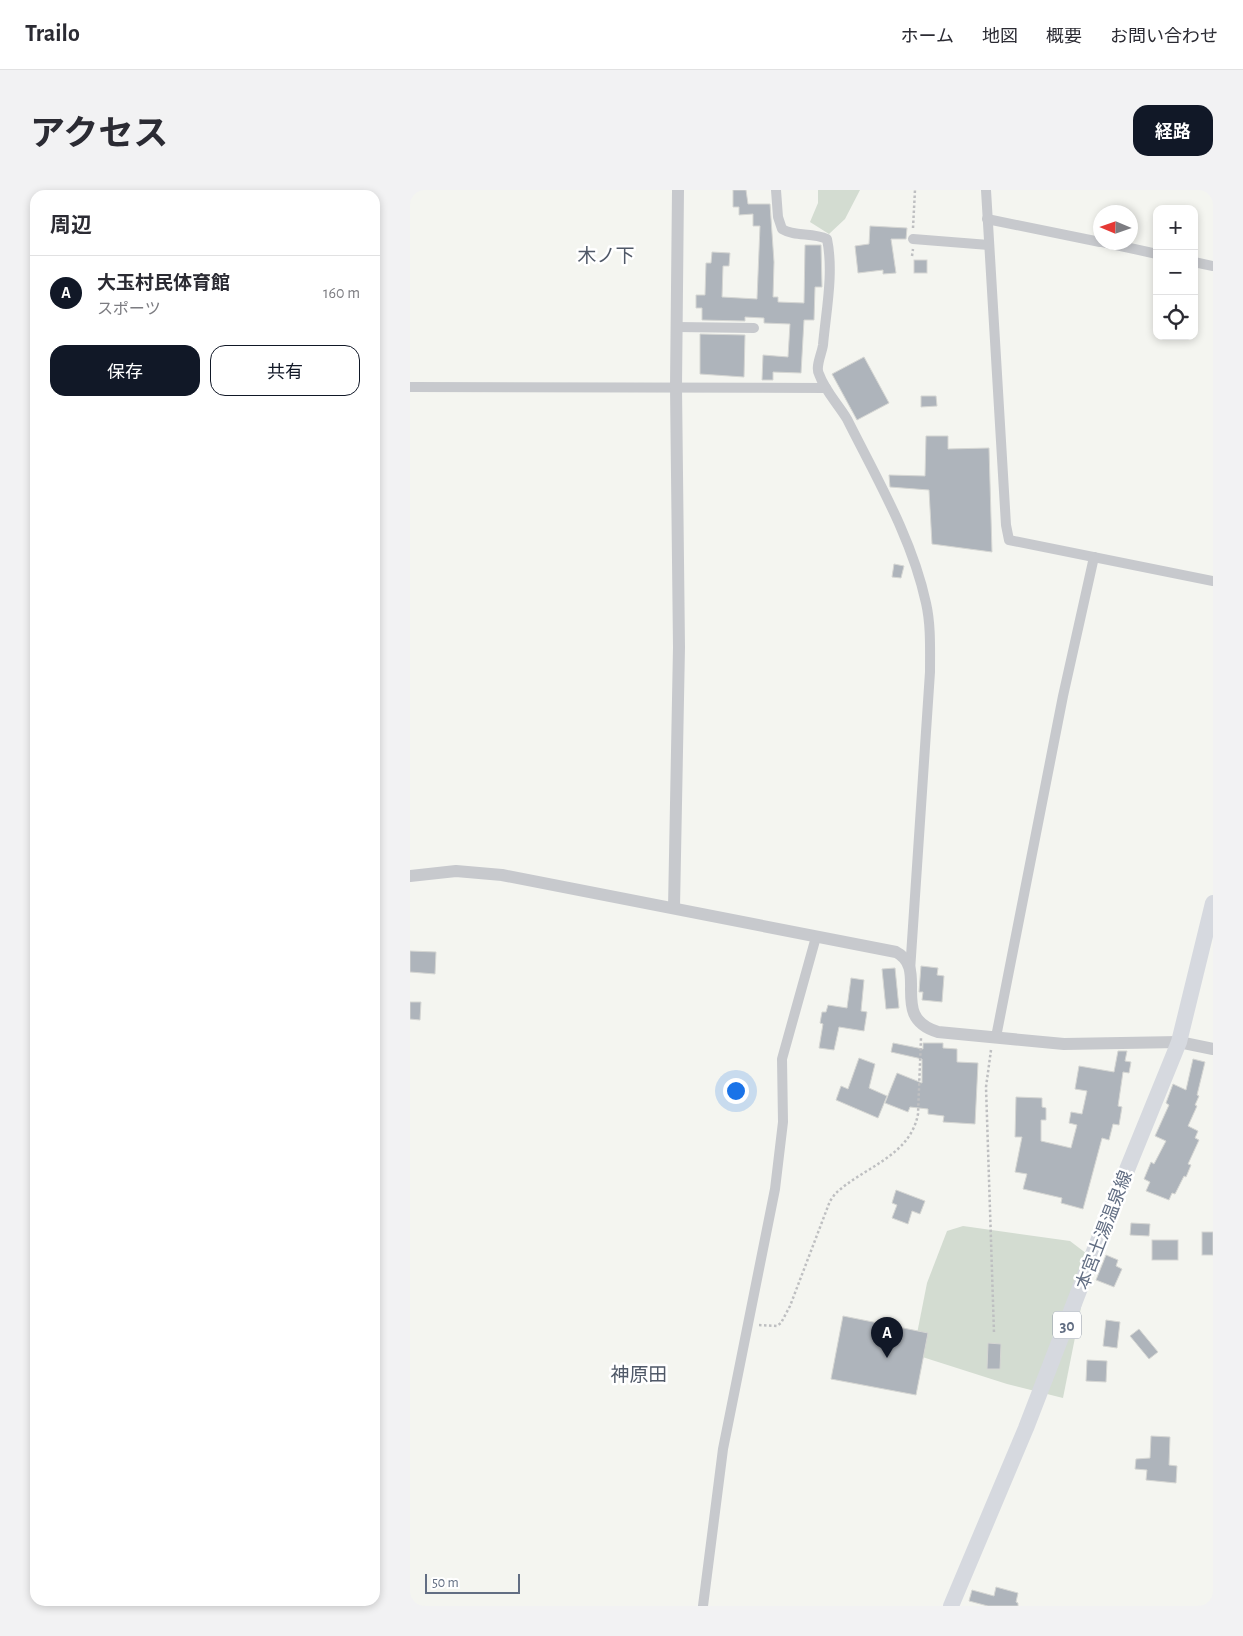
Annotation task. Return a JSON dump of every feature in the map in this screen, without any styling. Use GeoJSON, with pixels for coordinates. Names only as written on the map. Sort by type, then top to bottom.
{"type":"FeatureCollection","features":[{"type":"Feature","properties":{"kind":"main road","name":"本宮土湯温泉線"},"geometry":{"type":"LineString","coordinates":[[951,1606],[1026,1428],[1102,1231],[1179,1042],[1213,902]]}},
{"type":"Feature","properties":{"kind":"street"},"geometry":{"type":"LineString","coordinates":[[674,908],[679,648],[676,387],[678,190]]}},
{"type":"Feature","properties":{"kind":"street"},"geometry":{"type":"LineString","coordinates":[[776,190],[778,217],[782,229],[789,234],[820,236],[827,239],[830,276],[822,348],[817,372],[840,408],[894,511],[915,560],[927,605],[930,634],[930,672],[910,972],[913,1012],[921,1024],[938,1032],[994,1040],[1064,1044],[1179,1042],[1213,1049]]}},
{"type":"Feature","properties":{"kind":"street"},"geometry":{"type":"LineString","coordinates":[[986,190],[1008,540],[1213,581]]}},
{"type":"Feature","properties":{"kind":"street"},"geometry":{"type":"LineString","coordinates":[[987,219],[1093,240]]}},
{"type":"Feature","properties":{"kind":"street"},"geometry":{"type":"LineString","coordinates":[[913,239],[989,245]]}},
{"type":"Feature","properties":{"kind":"street"},"geometry":{"type":"LineString","coordinates":[[1138,250],[1153,253]]}},
{"type":"Feature","properties":{"kind":"street"},"geometry":{"type":"LineString","coordinates":[[1198,263],[1213,266]]}},
{"type":"Feature","properties":{"kind":"street"},"geometry":{"type":"LineString","coordinates":[[677,327],[754,328]]}},
{"type":"Feature","properties":{"kind":"street"},"geometry":{"type":"LineString","coordinates":[[410,387],[826,388]]}},
{"type":"Feature","properties":{"kind":"street"},"geometry":{"type":"LineString","coordinates":[[994,1040],[1062,696],[1094,557]]}},
{"type":"Feature","properties":{"kind":"street"},"geometry":{"type":"LineString","coordinates":[[410,876],[456,871],[502,875],[674,908],[896,952],[905,959],[910,972]]}},
{"type":"Feature","properties":{"kind":"street"},"geometry":{"type":"LineString","coordinates":[[703,1606],[723,1448],[775,1190],[783,1122],[782,1059],[816,937]]}},
{"type":"Feature","properties":{"kind":"path"},"geometry":{"type":"LineString","coordinates":[[912,256],[915,190]]}},
{"type":"Feature","properties":{"kind":"path"},"geometry":{"type":"LineString","coordinates":[[748,1324],[770,1327],[779,1325],[790,1306],[831,1199],[842,1188],[896,1152],[908,1140],[917,1123],[921,1024]]}},
{"type":"Feature","properties":{"kind":"path"},"geometry":{"type":"LineString","coordinates":[[994,1040],[986,1087],[994,1333]]}},
{"type":"Feature","properties":{"kind":"shaded area"},"geometry":{"type":"Polygon","coordinates":[[[818,190],[860,190],[845,219],[829,234],[810,222],[818,203],[818,190]]]}},
{"type":"Feature","properties":{"kind":"shaded area"},"geometry":{"type":"Polygon","coordinates":[[[963,1226],[1070,1241],[1091,1257],[1063,1398],[1007,1384],[913,1354],[927,1283],[947,1231],[963,1226]]]}},
{"type":"Feature","properties":{"kind":"building"},"geometry":{"type":"Polygon","coordinates":[[[733,190],[746,190],[748,204],[770,204],[774,262],[773,297],[778,297],[778,302],[804,303],[805,245],[821,245],[822,287],[815,287],[814,320],[804,320],[801,373],[773,372],[773,380],[762,380],[763,355],[788,357],[790,324],[764,323],[764,318],[745,317],[745,321],[702,320],[702,308],[696,308],[696,295],[705,295],[706,263],[711,263],[712,252],[730,253],[729,266],[723,266],[722,297],[757,299],[760,226],[753,226],[753,214],[739,215],[739,207],[733,207],[733,190]]]}},
{"type":"Feature","properties":{"kind":"building"},"geometry":{"type":"Polygon","coordinates":[[[870,226],[907,228],[906,239],[891,239],[896,273],[883,274],[883,270],[858,273],[855,246],[869,244],[870,226]]]}},
{"type":"Feature","properties":{"kind":"building"},"geometry":{"type":"Polygon","coordinates":[[[914,260],[927,260],[927,273],[914,273],[914,260]]]}},
{"type":"Feature","properties":{"kind":"building"},"geometry":{"type":"Polygon","coordinates":[[[700,334],[745,335],[744,377],[700,374],[700,334]]]}},
{"type":"Feature","properties":{"kind":"building"},"geometry":{"type":"Polygon","coordinates":[[[864,357],[889,403],[857,420],[832,374],[864,357]]]}},
{"type":"Feature","properties":{"kind":"building"},"geometry":{"type":"Polygon","coordinates":[[[921,396],[936,396],[937,406],[921,407],[921,396]]]}},
{"type":"Feature","properties":{"kind":"building"},"geometry":{"type":"Polygon","coordinates":[[[926,436],[948,436],[948,449],[989,448],[992,552],[932,544],[929,490],[890,487],[889,475],[925,476],[926,436]]]}},
{"type":"Feature","properties":{"kind":"building"},"geometry":{"type":"Polygon","coordinates":[[[894,564],[904,566],[901,578],[892,577],[894,564]]]}},
{"type":"Feature","properties":{"kind":"building"},"geometry":{"type":"Polygon","coordinates":[[[410,951],[436,952],[435,974],[410,972],[410,951]]]}},
{"type":"Feature","properties":{"kind":"building"},"geometry":{"type":"Polygon","coordinates":[[[921,966],[938,968],[937,975],[944,976],[942,1002],[922,1000],[923,992],[919,992],[921,966]]]}},
{"type":"Feature","properties":{"kind":"building"},"geometry":{"type":"Polygon","coordinates":[[[895,968],[899,1008],[886,1009],[882,969],[895,968]]]}},
{"type":"Feature","properties":{"kind":"building"},"geometry":{"type":"Polygon","coordinates":[[[851,978],[864,980],[861,1011],[867,1012],[864,1031],[839,1027],[834,1050],[819,1048],[823,1024],[820,1023],[822,1012],[826,1012],[828,1005],[847,1008],[851,978]]]}},
{"type":"Feature","properties":{"kind":"building"},"geometry":{"type":"Polygon","coordinates":[[[410,1002],[421,1002],[420,1020],[410,1019],[410,1002]]]}},
{"type":"Feature","properties":{"kind":"building"},"geometry":{"type":"Polygon","coordinates":[[[893,1043],[923,1049],[923,1043],[943,1043],[943,1048],[957,1049],[957,1062],[978,1063],[975,1124],[943,1122],[944,1116],[928,1114],[928,1109],[910,1107],[908,1112],[885,1103],[897,1073],[922,1083],[922,1059],[891,1052],[893,1043]]]}},
{"type":"Feature","properties":{"kind":"building"},"geometry":{"type":"Polygon","coordinates":[[[1118,1051],[1127,1051],[1125,1061],[1131,1062],[1129,1073],[1123,1072],[1118,1106],[1122,1107],[1119,1125],[1113,1124],[1109,1140],[1102,1138],[1083,1209],[1061,1203],[1062,1198],[1023,1189],[1027,1174],[1015,1172],[1022,1137],[1015,1137],[1016,1097],[1042,1098],[1042,1107],[1046,1108],[1046,1120],[1041,1120],[1041,1141],[1071,1148],[1077,1125],[1069,1123],[1071,1112],[1082,1114],[1087,1091],[1075,1089],[1079,1066],[1114,1072],[1118,1051]]]}},
{"type":"Feature","properties":{"kind":"building"},"geometry":{"type":"Polygon","coordinates":[[[859,1058],[875,1064],[869,1088],[887,1096],[878,1118],[836,1100],[841,1086],[848,1089],[859,1058]]]}},
{"type":"Feature","properties":{"kind":"building"},"geometry":{"type":"Polygon","coordinates":[[[1193,1059],[1205,1062],[1197,1095],[1199,1096],[1195,1105],[1197,1106],[1188,1126],[1198,1131],[1195,1138],[1199,1140],[1188,1164],[1191,1165],[1186,1177],[1184,1176],[1175,1194],[1172,1193],[1169,1200],[1146,1191],[1150,1182],[1144,1179],[1151,1162],[1154,1164],[1166,1141],[1155,1136],[1169,1105],[1166,1103],[1173,1084],[1186,1090],[1193,1059]]]}},
{"type":"Feature","properties":{"kind":"building"},"geometry":{"type":"Polygon","coordinates":[[[896,1190],[925,1201],[920,1214],[912,1211],[908,1224],[892,1218],[897,1205],[892,1203],[896,1190]]]}},
{"type":"Feature","properties":{"kind":"building"},"geometry":{"type":"Polygon","coordinates":[[[1131,1223],[1150,1224],[1149,1236],[1130,1235],[1131,1223]]]}},
{"type":"Feature","properties":{"kind":"building"},"geometry":{"type":"Polygon","coordinates":[[[1202,1232],[1213,1232],[1213,1255],[1202,1255],[1202,1232]]]}},
{"type":"Feature","properties":{"kind":"building"},"geometry":{"type":"Polygon","coordinates":[[[1152,1240],[1178,1240],[1178,1260],[1152,1260],[1152,1240]]]}},
{"type":"Feature","properties":{"kind":"building"},"geometry":{"type":"Polygon","coordinates":[[[1106,1255],[1118,1260],[1116,1266],[1122,1269],[1114,1287],[1096,1280],[1106,1255]]]}},
{"type":"Feature","properties":{"kind":"building"},"geometry":{"type":"Polygon","coordinates":[[[843,1316],[928,1333],[916,1395],[831,1379],[843,1316]]]}},
{"type":"Feature","properties":{"kind":"building"},"geometry":{"type":"Polygon","coordinates":[[[1106,1320],[1120,1322],[1117,1348],[1103,1346],[1106,1320]]]}},
{"type":"Feature","properties":{"kind":"building"},"geometry":{"type":"Polygon","coordinates":[[[1139,1329],[1158,1352],[1149,1359],[1130,1336],[1139,1329]]]}},
{"type":"Feature","properties":{"kind":"building"},"geometry":{"type":"Polygon","coordinates":[[[988,1343],[1001,1344],[1000,1369],[987,1369],[988,1343]]]}},
{"type":"Feature","properties":{"kind":"building"},"geometry":{"type":"Polygon","coordinates":[[[1087,1360],[1107,1361],[1106,1382],[1086,1381],[1087,1360]]]}},
{"type":"Feature","properties":{"kind":"building"},"geometry":{"type":"Polygon","coordinates":[[[1151,1436],[1170,1437],[1169,1465],[1177,1466],[1176,1483],[1146,1480],[1147,1470],[1135,1469],[1136,1459],[1150,1458],[1151,1436]]]}},
{"type":"Feature","properties":{"kind":"building"},"geometry":{"type":"Polygon","coordinates":[[[996,1587],[1018,1593],[1016,1602],[1018,1606],[988,1606],[969,1601],[972,1590],[994,1596],[996,1587]]]}},
{"type":"Feature","properties":{"kind":"place","name":"大玉村民体育館"},"geometry":{"type":"Point","coordinates":[887,1358]}},
{"type":"Feature","properties":{"kind":"district","name":"木ノ下"},"geometry":{"type":"Point","coordinates":[606,255]}},
{"type":"Feature","properties":{"kind":"district","name":"神原田"},"geometry":{"type":"Point","coordinates":[639,1374]}}]}
